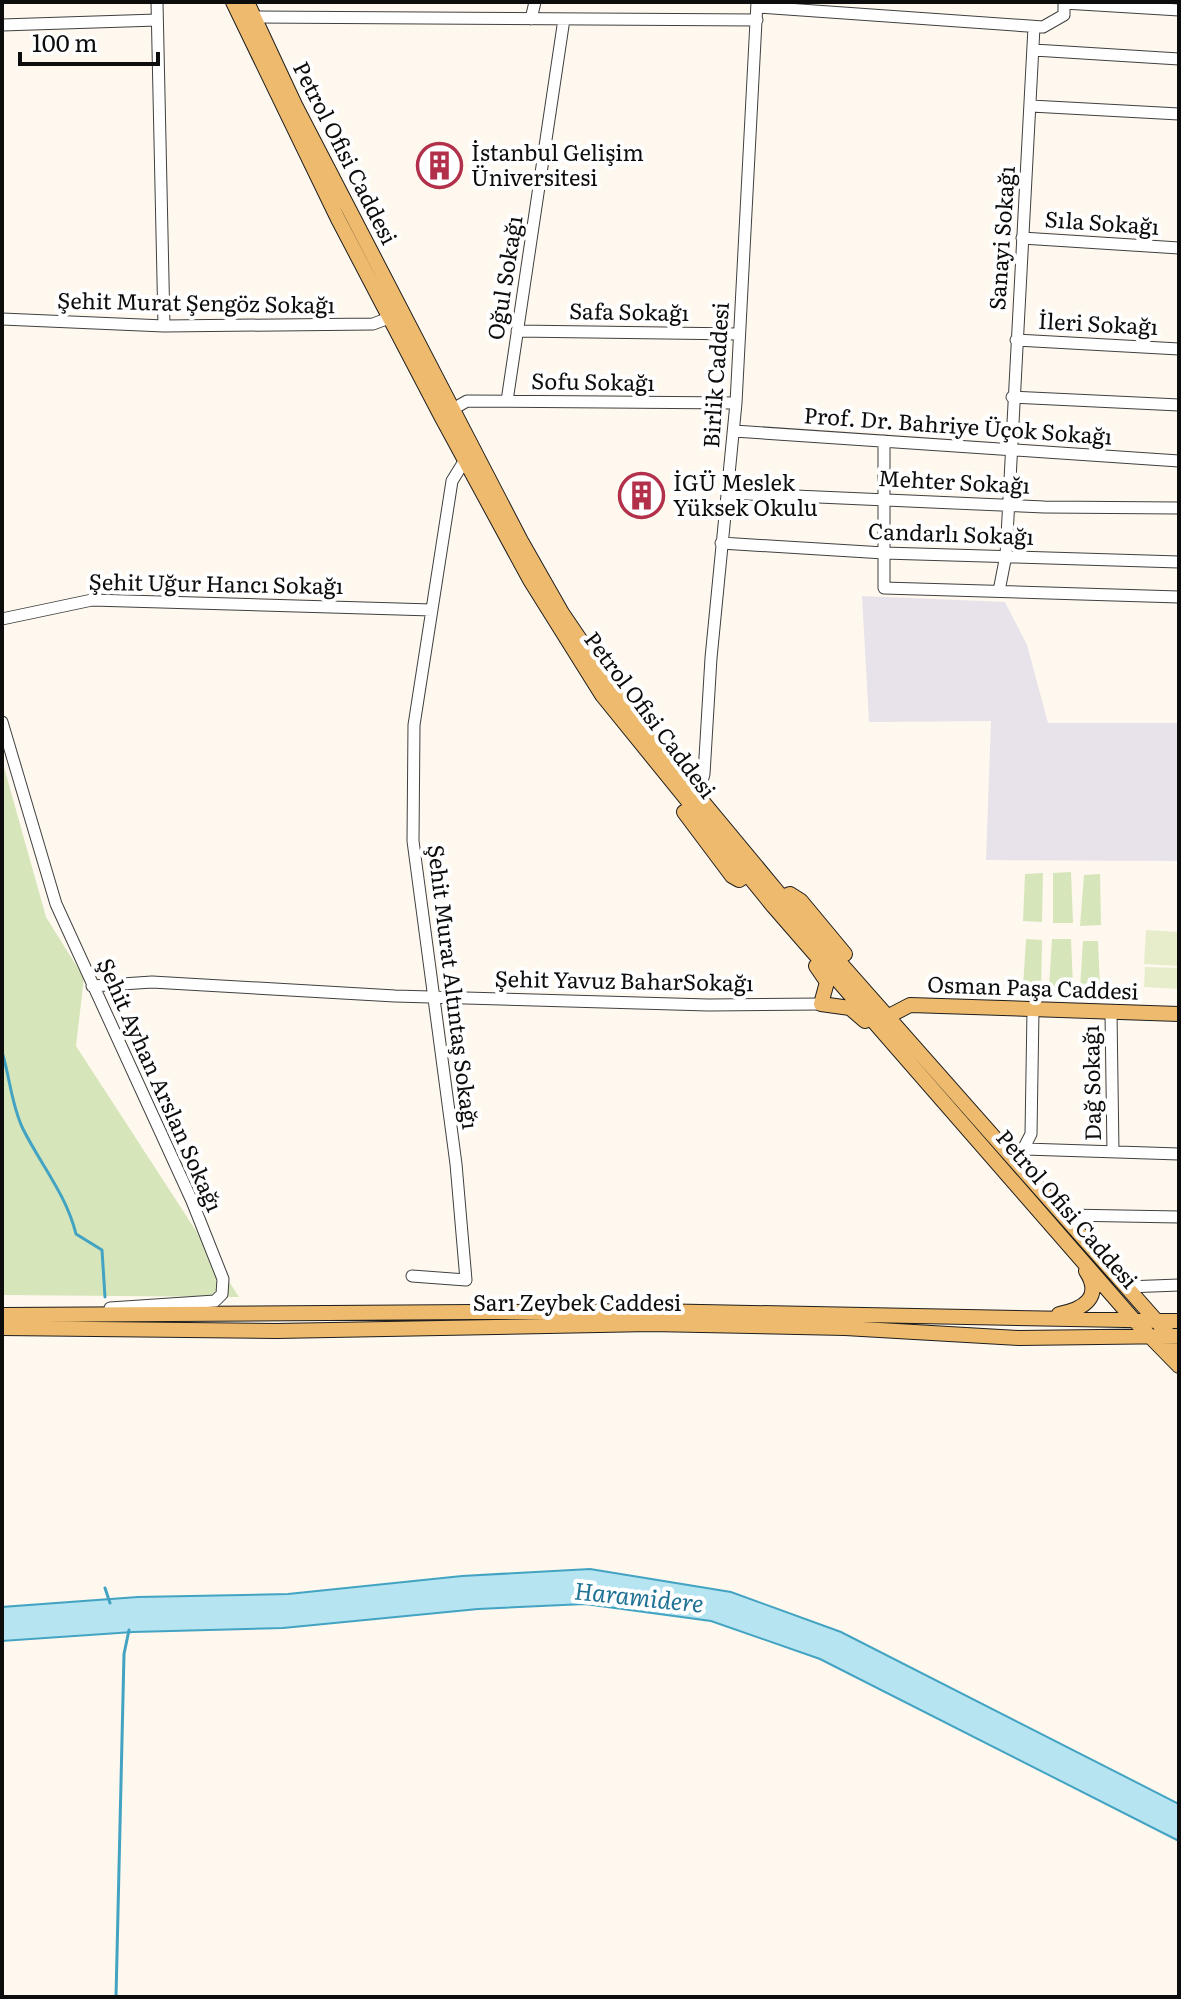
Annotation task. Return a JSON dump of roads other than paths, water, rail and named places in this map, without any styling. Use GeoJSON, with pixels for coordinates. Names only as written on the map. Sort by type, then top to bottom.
{"type":"FeatureCollection","features":[{"type":"Feature","properties":{"kind":"main road","name":"Petrol Ofisi Caddesi"},"geometry":{"type":"LineString","coordinates":[[233,2],[389,318],[562,613],[631,713],[698,796],[752,872],[912,1064],[1126,1287],[1176,1362]]}},
{"type":"Feature","properties":{"kind":"main road","name":"Petrol Ofisi Caddesi"},"geometry":{"type":"LineString","coordinates":[[247,2],[447,413],[465,460],[530,580],[578,659],[644,757],[732,876],[739,880],[752,872]]}},
{"type":"Feature","properties":{"kind":"main road","name":"Petrol Ofisi Caddesi"},"geometry":{"type":"LineString","coordinates":[[777,901],[790,894],[801,901],[889,1016],[1021,1155],[1060,1221],[1133,1319],[1152,1327]]}},
{"type":"Feature","properties":{"kind":"main road"},"geometry":{"type":"LineString","coordinates":[[777,901],[777,921],[824,975],[827,990],[821,1004],[856,1012],[912,1064]]}},
{"type":"Feature","properties":{"kind":"main road","name":"Osman Paşa Caddesi"},"geometry":{"type":"LineString","coordinates":[[889,1016],[910,1005],[1179,1014]]}},
{"type":"Feature","properties":{"kind":"main road"},"geometry":{"type":"LineString","coordinates":[[1034,1319],[1074,1311],[1093,1297],[1091,1279],[1060,1221]]}},
{"type":"Feature","properties":{"kind":"main road","name":"Sarı Zeybek Caddesi"},"geometry":{"type":"LineString","coordinates":[[2,1315],[651,1311],[1133,1319]]}},
{"type":"Feature","properties":{"kind":"main road"},"geometry":{"type":"LineString","coordinates":[[1152,1327],[1179,1321]]}},
{"type":"Feature","properties":{"kind":"main road","name":"Sarı Zeybek Caddesi"},"geometry":{"type":"LineString","coordinates":[[2,1328],[276,1331],[651,1324],[845,1328],[1019,1338],[1152,1327]]}},
{"type":"Feature","properties":{"kind":"main road"},"geometry":{"type":"LineString","coordinates":[[1152,1327],[1174,1335]]}},
{"type":"Feature","properties":{"kind":"main road","name":"Petrol Ofisi Caddesi"},"geometry":{"type":"LineString","coordinates":[[1174,1335],[1176,1362]]}},
{"type":"Feature","properties":{"kind":"street"},"geometry":{"type":"LineString","coordinates":[[157,2],[164,326]]}},
{"type":"Feature","properties":{"kind":"street"},"geometry":{"type":"LineString","coordinates":[[531,19],[535,2]]}},
{"type":"Feature","properties":{"kind":"street"},"geometry":{"type":"LineString","coordinates":[[255,17],[564,19],[757,10],[1034,27],[1055,23],[1064,15],[1064,3],[1179,10]]}},
{"type":"Feature","properties":{"kind":"street","name":"Birlik Caddesi"},"geometry":{"type":"LineString","coordinates":[[698,796],[704,774],[721,543],[734,431],[757,10]]}},
{"type":"Feature","properties":{"kind":"street","name":"Oğul Sokağı"},"geometry":{"type":"LineString","coordinates":[[507,401],[564,19]]}},
{"type":"Feature","properties":{"kind":"street"},"geometry":{"type":"LineString","coordinates":[[2,25],[157,20]]}},
{"type":"Feature","properties":{"kind":"street","name":"Sanayi Sokağı"},"geometry":{"type":"LineString","coordinates":[[999,591],[1006,555],[1006,503],[1034,27]]}},
{"type":"Feature","properties":{"kind":"street"},"geometry":{"type":"LineString","coordinates":[[1034,50],[1179,59]]}},
{"type":"Feature","properties":{"kind":"street"},"geometry":{"type":"LineString","coordinates":[[1031,106],[1179,114]]}},
{"type":"Feature","properties":{"kind":"street","name":"Sıla Sokağı"},"geometry":{"type":"LineString","coordinates":[[1022,238],[1179,248]]}},
{"type":"Feature","properties":{"kind":"street","name":"Şehit Murat Şengöz Sokağı"},"geometry":{"type":"LineString","coordinates":[[2,319],[164,326],[373,324],[389,318]]}},
{"type":"Feature","properties":{"kind":"street","name":"Safa Sokağı"},"geometry":{"type":"LineString","coordinates":[[517,331],[739,334]]}},
{"type":"Feature","properties":{"kind":"street","name":"İleri Sokağı"},"geometry":{"type":"LineString","coordinates":[[1016,340],[1179,349]]}},
{"type":"Feature","properties":{"kind":"street"},"geometry":{"type":"LineString","coordinates":[[1012,397],[1179,405]]}},
{"type":"Feature","properties":{"kind":"street","name":"Sofu Sokağı"},"geometry":{"type":"LineString","coordinates":[[447,413],[467,401],[736,403]]}},
{"type":"Feature","properties":{"kind":"street","name":"Prof. Dr. Bahriye Üçok Sokağı"},"geometry":{"type":"LineString","coordinates":[[734,431],[1179,461]]}},
{"type":"Feature","properties":{"kind":"street"},"geometry":{"type":"LineString","coordinates":[[884,441],[884,588],[1179,597]]}},
{"type":"Feature","properties":{"kind":"street","name":"Şehit Murat Altıntaş Sokağı"},"geometry":{"type":"LineString","coordinates":[[412,1276],[466,1280],[456,1164],[413,841],[414,725],[452,481],[465,460]]}},
{"type":"Feature","properties":{"kind":"street","name":"Mehter Sokağı"},"geometry":{"type":"LineString","coordinates":[[727,493],[1179,508]]}},
{"type":"Feature","properties":{"kind":"street","name":"Candarlı Sokağı"},"geometry":{"type":"LineString","coordinates":[[721,543],[884,553],[1179,562]]}},
{"type":"Feature","properties":{"kind":"street","name":"Şehit Uğur Hancı Sokağı"},"geometry":{"type":"LineString","coordinates":[[2,619],[92,600],[432,610]]}},
{"type":"Feature","properties":{"kind":"street","name":"Şehit Ayhan Arslan Sokağı"},"geometry":{"type":"LineString","coordinates":[[2,722],[56,904],[192,1201],[224,1286],[215,1301],[45,1314]]}},
{"type":"Feature","properties":{"kind":"street","name":"Şehit Yavuz BaharSokağı"},"geometry":{"type":"LineString","coordinates":[[92,986],[109,982],[194,983],[433,997],[693,1005],[821,1004]]}},
{"type":"Feature","properties":{"kind":"street"},"geometry":{"type":"LineString","coordinates":[[1033,1010],[1031,1134],[1021,1155],[1113,1152],[1179,1154]]}},
{"type":"Feature","properties":{"kind":"street","name":"Dağ Sokağı"},"geometry":{"type":"LineString","coordinates":[[1111,1013],[1113,1152]]}},
{"type":"Feature","properties":{"kind":"street"},"geometry":{"type":"LineString","coordinates":[[1060,1221],[1179,1217]]}},
{"type":"Feature","properties":{"kind":"street"},"geometry":{"type":"LineString","coordinates":[[1126,1287],[1179,1285]]}},
{"type":"Feature","properties":{"kind":"water","name":"Haramidere"},"geometry":{"type":"Polygon","coordinates":[[[590,1569],[731,1592],[841,1632],[1179,1804],[1179,1841],[820,1659],[711,1621],[585,1604],[478,1609],[283,1628],[133,1632],[2,1641],[2,1607],[138,1597],[288,1594],[462,1576],[590,1569]]]}},
{"type":"Feature","properties":{"kind":"waterway"},"geometry":{"type":"LineString","coordinates":[[2,1025],[2,1041]]}},
{"type":"Feature","properties":{"kind":"waterway"},"geometry":{"type":"LineString","coordinates":[[2,1052],[19,1120],[60,1193],[76,1234],[102,1250],[105,1297]]}},
{"type":"Feature","properties":{"kind":"waterway"},"geometry":{"type":"LineString","coordinates":[[105,1588],[110,1603]]}},
{"type":"Feature","properties":{"kind":"waterway"},"geometry":{"type":"LineString","coordinates":[[116,1997],[124,1654],[129,1630]]}},
{"type":"Feature","properties":{"kind":"place","name":"İstanbul Gelişim Üniversitesi"},"geometry":{"type":"Point","coordinates":[440,166]}},
{"type":"Feature","properties":{"kind":"place","name":"İGÜ Meslek Yüksek Okulu"},"geometry":{"type":"Point","coordinates":[642,496]}}]}
